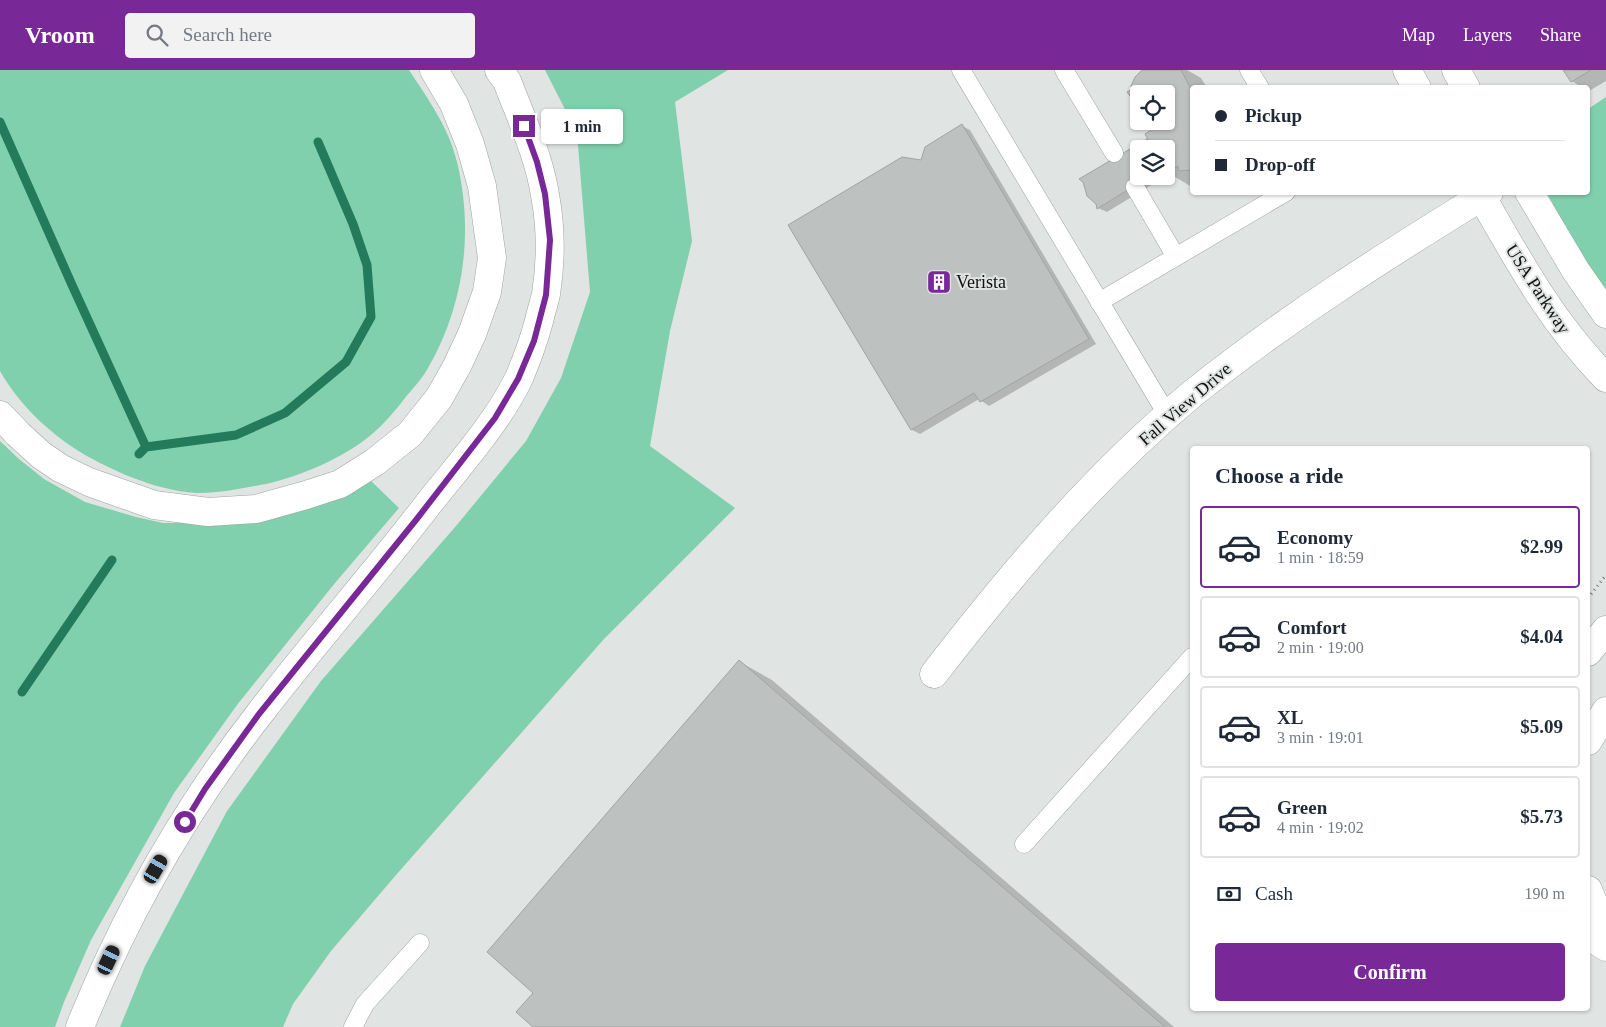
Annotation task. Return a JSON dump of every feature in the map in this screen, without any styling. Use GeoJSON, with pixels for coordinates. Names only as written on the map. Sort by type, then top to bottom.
{"type":"FeatureCollection","features":[{"type":"Feature","properties":{"kind":"main road"},"geometry":{"type":"LineString","coordinates":[[0,415],[35,450],[60,468],[90,482],[154,505],[208,512],[256,509],[306,495],[340,484],[375,462],[410,434],[439,398],[457,366],[488,292],[492,258],[482,186],[470,144],[454,104],[434,70]]}},
{"type":"Feature","properties":{"kind":"main road"},"geometry":{"type":"LineString","coordinates":[[80,1027],[125,925],[164,855],[205,789],[259,714],[416,520],[495,418],[518,379],[534,341],[546,295],[550,240],[545,194],[537,162],[507,81],[499,70]]}},
{"type":"Feature","properties":{"kind":"main road"},"geometry":{"type":"LineString","coordinates":[[1407,70],[1416,85]]}},
{"type":"Feature","properties":{"kind":"main road"},"geometry":{"type":"LineString","coordinates":[[1456,70],[1464,85]]}},
{"type":"Feature","properties":{"kind":"main road","name":"Fall View Drive"},"geometry":{"type":"LineString","coordinates":[[934,674],[1031,552],[1074,505],[1168,416],[1230,365],[1321,299],[1481,195]]}},
{"type":"Feature","properties":{"kind":"main road","name":"USA Parkway"},"geometry":{"type":"LineString","coordinates":[[1484,195],[1543,302],[1568,336],[1606,378]]}},
{"type":"Feature","properties":{"kind":"main road"},"geometry":{"type":"LineString","coordinates":[[1531,195],[1576,271],[1606,314]]}},
{"type":"Feature","properties":{"kind":"main road"},"geometry":{"type":"LineString","coordinates":[[1590,650],[1606,630]]}},
{"type":"Feature","properties":{"kind":"main road"},"geometry":{"type":"LineString","coordinates":[[1590,739],[1606,711]]}},
{"type":"Feature","properties":{"kind":"main road"},"geometry":{"type":"LineString","coordinates":[[1590,895],[1606,919]]}},
{"type":"Feature","properties":{"kind":"main road"},"geometry":{"type":"LineString","coordinates":[[1590,935],[1606,947]]}},
{"type":"Feature","properties":{"kind":"lane"},"geometry":{"type":"LineString","coordinates":[[961,70],[1168,416]]}},
{"type":"Feature","properties":{"kind":"lane"},"geometry":{"type":"LineString","coordinates":[[1064,70],[1114,153]]}},
{"type":"Feature","properties":{"kind":"lane"},"geometry":{"type":"LineString","coordinates":[[1249,70],[1258,85]]}},
{"type":"Feature","properties":{"kind":"lane"},"geometry":{"type":"LineString","coordinates":[[1135,187],[1176,257]]}},
{"type":"Feature","properties":{"kind":"lane"},"geometry":{"type":"LineString","coordinates":[[1099,302],[1281,195]]}},
{"type":"Feature","properties":{"kind":"lane"},"geometry":{"type":"LineString","coordinates":[[1024,844],[1190,660]]}},
{"type":"Feature","properties":{"kind":"lane"},"geometry":{"type":"LineString","coordinates":[[353,1027],[365,1004],[420,943]]}},
{"type":"Feature","properties":{"kind":"path"},"geometry":{"type":"LineString","coordinates":[[1590,595],[1606,575]]}},
{"type":"Feature","properties":{"kind":"green space"},"geometry":{"type":"Polygon","coordinates":[[[0,70],[409,70],[449,137],[457,162],[465,215],[465,242],[457,294],[450,320],[423,376],[385,422],[360,443],[335,459],[293,476],[266,484],[208,493],[174,490],[123,474],[71,446],[31,412],[19,399],[0,371],[0,70]]]}},
{"type":"Feature","properties":{"kind":"green space"},"geometry":{"type":"Polygon","coordinates":[[[545,70],[728,70],[675,102],[692,241],[670,331],[650,446],[735,508],[604,639],[396,875],[331,951],[293,1004],[283,1027],[120,1027],[145,966],[227,811],[321,681],[456,526],[526,441],[561,378],[590,292],[577,133],[545,70]]]}},
{"type":"Feature","properties":{"kind":"green space"},"geometry":{"type":"Polygon","coordinates":[[[1606,97],[1606,290],[1582,257],[1548,195],[1590,195],[1590,108],[1606,97]]]}},
{"type":"Feature","properties":{"kind":"green space"},"geometry":{"type":"Polygon","coordinates":[[[0,441],[44,479],[85,502],[163,523],[208,523],[369,479],[399,508],[335,583],[237,705],[174,793],[91,940],[55,1027],[0,1027],[0,441]]]}},
{"type":"Feature","properties":{"kind":"building"},"geometry":{"type":"Polygon","coordinates":[[[1142,70],[1181,70],[1190,87],[1190,170],[1179,171],[1178,166],[1175,168],[1175,140],[1148,140],[1145,134],[1151,130],[1175,130],[1175,85],[1131,85],[1135,77],[1142,70]]]}},
{"type":"Feature","properties":{"kind":"building"},"geometry":{"type":"Polygon","coordinates":[[[1563,70],[1591,70],[1571,82],[1563,70]]]}},
{"type":"Feature","properties":{"kind":"building","name":"Verista"},"geometry":{"type":"Polygon","coordinates":[[[962,124],[1089,339],[980,402],[974,393],[911,430],[788,225],[902,157],[921,160],[925,147],[962,124]]]}},
{"type":"Feature","properties":{"kind":"building"},"geometry":{"type":"Polygon","coordinates":[[[1130,149],[1130,185],[1136,185],[1097,209],[1096,204],[1087,196],[1083,182],[1079,179],[1130,149]]]}},
{"type":"Feature","properties":{"kind":"building"},"geometry":{"type":"Polygon","coordinates":[[[739,660],[1165,1027],[533,1027],[516,1012],[533,993],[487,952],[739,660]]]}},
{"type":"Feature","properties":{"kind":"waterway"},"geometry":{"type":"LineString","coordinates":[[0,122],[146,447],[139,454]]}},
{"type":"Feature","properties":{"kind":"waterway"},"geometry":{"type":"LineString","coordinates":[[146,447],[236,435],[285,413],[346,362],[371,317],[367,265],[353,224],[318,142]]}},
{"type":"Feature","properties":{"kind":"waterway"},"geometry":{"type":"LineString","coordinates":[[22,692],[112,560]]}},
{"type":"Feature","properties":{"kind":"place","name":"Verista"},"geometry":{"type":"Point","coordinates":[939,282]}},
{"type":"Feature","properties":{"kind":"route"},"geometry":{"type":"LineString","coordinates":[[185,822],[205,789],[259,714],[416,520],[495,418],[518,379],[534,341],[546,295],[550,240],[545,194],[537,162],[524,126]]}}]}
